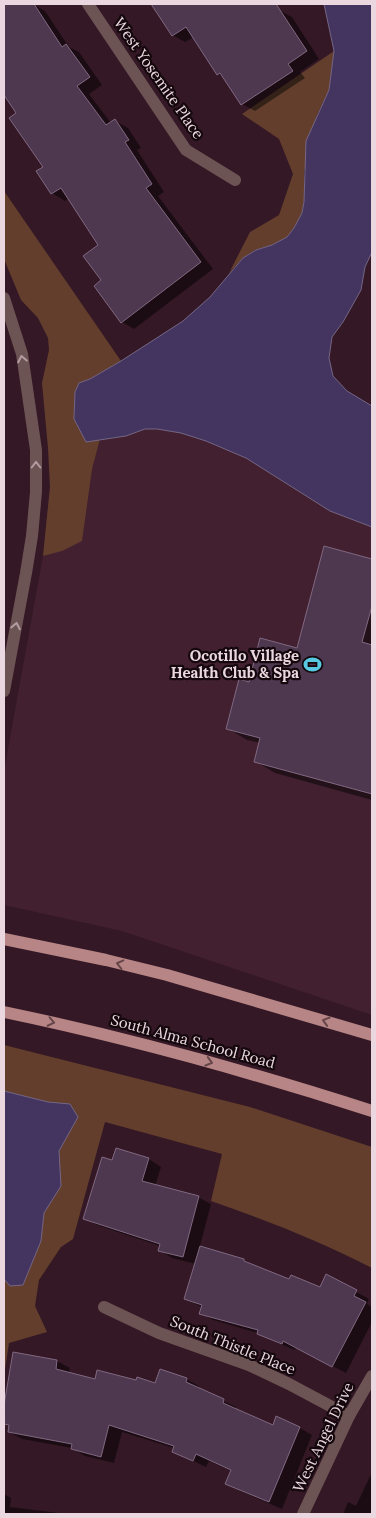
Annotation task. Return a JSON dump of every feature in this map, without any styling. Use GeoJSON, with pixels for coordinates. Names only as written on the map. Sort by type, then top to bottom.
{"type":"FeatureCollection","features":[{"type":"Feature","properties":{"kind":"main road"},"geometry":{"type":"LineString","coordinates":[[4,939],[106,960],[168,976],[372,1035]]}},
{"type":"Feature","properties":{"kind":"main road","name":"South Alma School Road"},"geometry":{"type":"LineString","coordinates":[[4,1012],[152,1046],[271,1079],[372,1111]]}},
{"type":"Feature","properties":{"kind":"street","name":"West Yosemite Place"},"geometry":{"type":"LineString","coordinates":[[88,4],[186,150],[235,180]]}},
{"type":"Feature","properties":{"kind":"street"},"geometry":{"type":"LineString","coordinates":[[4,298],[6,312],[22,354],[36,450],[36,492],[32,536],[7,656],[4,691]]}},
{"type":"Feature","properties":{"kind":"street","name":"South Thistle Place"},"geometry":{"type":"LineString","coordinates":[[104,1307],[159,1333],[249,1365],[349,1416]]}},
{"type":"Feature","properties":{"kind":"street","name":"West Angel Drive"},"geometry":{"type":"LineString","coordinates":[[303,1514],[349,1416],[372,1376]]}},
{"type":"Feature","properties":{"kind":"shaded area"},"geometry":{"type":"Polygon","coordinates":[[[324,4],[372,4],[372,252],[365,267],[361,290],[332,337],[329,358],[333,376],[347,391],[372,406],[372,527],[330,511],[246,458],[206,441],[181,433],[145,429],[126,436],[86,442],[74,419],[75,392],[79,383],[90,379],[121,361],[183,321],[210,297],[243,258],[256,250],[272,245],[287,237],[294,228],[302,213],[304,202],[306,141],[329,90],[334,51],[324,4]]]}},
{"type":"Feature","properties":{"kind":"shaded area"},"geometry":{"type":"Polygon","coordinates":[[[334,51],[329,90],[317,115],[304,172],[302,213],[287,237],[272,245],[255,250],[243,258],[229,273],[250,232],[279,215],[293,174],[279,139],[242,114],[334,51]]]}},
{"type":"Feature","properties":{"kind":"shaded area"},"geometry":{"type":"Polygon","coordinates":[[[4,191],[121,361],[90,379],[79,383],[75,392],[74,419],[86,441],[100,439],[92,469],[82,541],[62,551],[43,556],[50,487],[42,383],[49,350],[48,338],[38,318],[21,300],[4,259],[4,191]]]}},
{"type":"Feature","properties":{"kind":"shaded area"},"geometry":{"type":"Polygon","coordinates":[[[145,429],[181,433],[206,441],[246,458],[330,511],[372,527],[372,1015],[122,931],[4,905],[4,771],[43,556],[50,487],[86,442],[126,436],[145,429]]]}},
{"type":"Feature","properties":{"kind":"shaded area"},"geometry":{"type":"Polygon","coordinates":[[[4,1045],[250,1107],[372,1147],[372,1268],[293,1232],[211,1201],[222,1154],[105,1122],[73,1239],[61,1247],[39,1280],[35,1306],[47,1332],[9,1343],[4,1376],[4,1045]]]}},
{"type":"Feature","properties":{"kind":"shaded area"},"geometry":{"type":"Polygon","coordinates":[[[4,1091],[48,1102],[70,1104],[78,1117],[59,1151],[61,1186],[44,1213],[41,1241],[23,1285],[10,1286],[4,1279],[4,1091]]]}},
{"type":"Feature","properties":{"kind":"building"},"geometry":{"type":"Polygon","coordinates":[[[4,4],[34,4],[62,47],[66,44],[90,77],[77,86],[106,125],[115,119],[129,140],[125,142],[152,184],[146,188],[201,262],[121,323],[94,286],[101,280],[83,256],[98,245],[61,188],[51,194],[36,171],[43,167],[9,118],[16,113],[4,95],[4,4]]]}},
{"type":"Feature","properties":{"kind":"building"},"geometry":{"type":"Polygon","coordinates":[[[151,4],[276,4],[307,51],[288,64],[293,71],[241,105],[220,73],[217,75],[186,27],[172,36],[151,4]]]}},
{"type":"Feature","properties":{"kind":"building","name":"Ocotillo Village Health Club & Spa"},"geometry":{"type":"Polygon","coordinates":[[[324,546],[372,559],[372,606],[362,642],[372,645],[372,794],[254,762],[260,738],[226,729],[239,679],[249,682],[260,638],[297,648],[324,546]]]}},
{"type":"Feature","properties":{"kind":"building"},"geometry":{"type":"Polygon","coordinates":[[[116,1148],[149,1158],[142,1181],[199,1196],[183,1257],[158,1251],[160,1244],[83,1219],[102,1157],[112,1160],[116,1148]]]}},
{"type":"Feature","properties":{"kind":"building"},"geometry":{"type":"Polygon","coordinates":[[[200,1246],[244,1259],[244,1261],[289,1279],[291,1275],[320,1287],[326,1274],[357,1290],[354,1296],[366,1302],[332,1367],[283,1341],[282,1344],[257,1334],[258,1330],[199,1314],[202,1305],[184,1299],[200,1246]]]}},
{"type":"Feature","properties":{"kind":"building"},"geometry":{"type":"Polygon","coordinates":[[[13,1352],[57,1360],[56,1369],[95,1379],[97,1370],[136,1380],[137,1377],[155,1383],[160,1369],[187,1378],[186,1382],[224,1399],[223,1403],[273,1425],[276,1416],[300,1427],[269,1502],[225,1484],[231,1470],[196,1454],[193,1461],[172,1452],[174,1446],[109,1425],[101,1457],[71,1449],[72,1444],[8,1432],[9,1425],[4,1424],[4,1405],[13,1352]]]}},
{"type":"Feature","properties":{"kind":"place","name":"Ocotillo Village Health Club & Spa"},"geometry":{"type":"Point","coordinates":[313,664]}}]}
